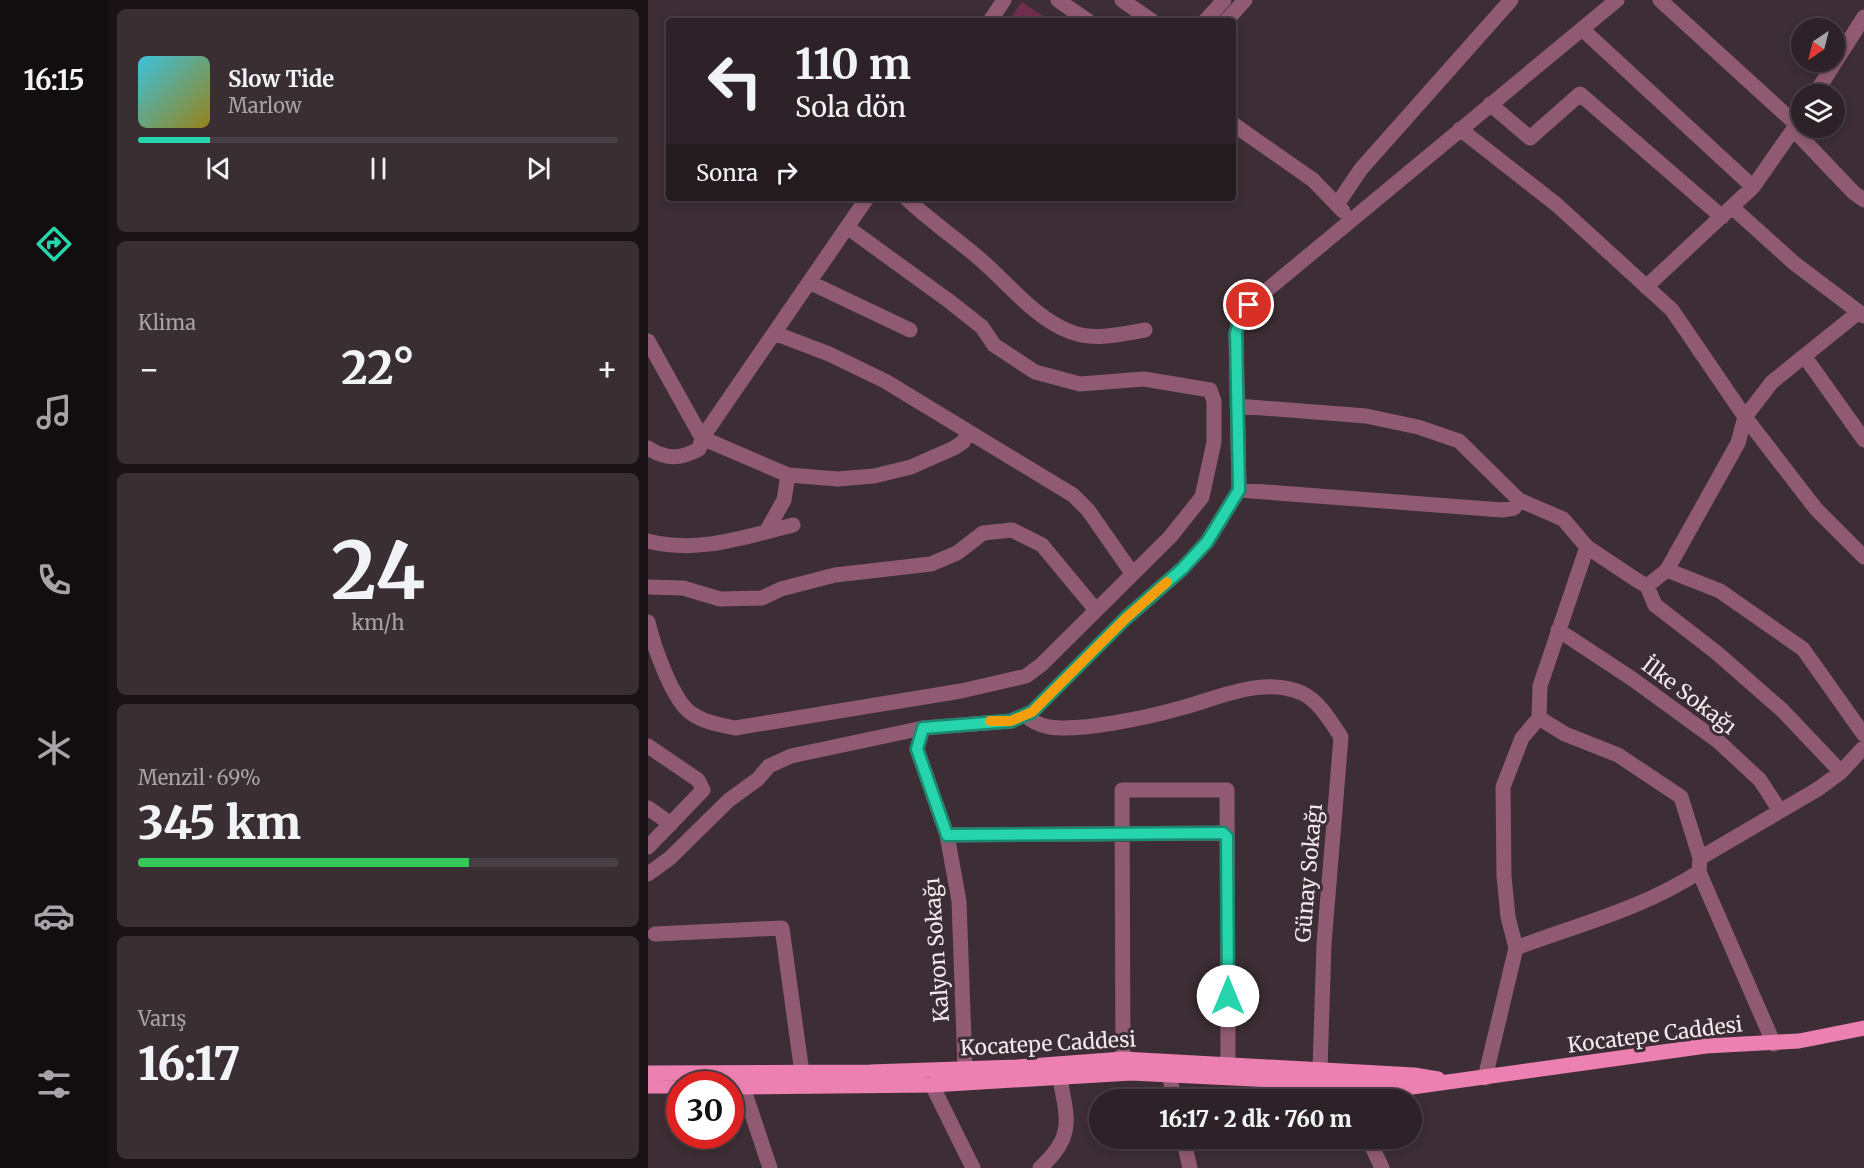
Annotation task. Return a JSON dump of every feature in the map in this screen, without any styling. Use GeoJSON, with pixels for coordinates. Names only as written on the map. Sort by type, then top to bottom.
{"type":"FeatureCollection","features":[{"type":"Feature","properties":{"kind":"main road","name":"Kocatepe Caddesi"},"geometry":{"type":"LineString","coordinates":[[648,1073],[802,1073],[965,1068],[1412,1087],[1706,1046],[1774,1044],[1815,1039],[1864,1028]]}},
{"type":"Feature","properties":{"kind":"main road","name":"Kocatepe Caddesi"},"geometry":{"type":"LineString","coordinates":[[744,1087],[932,1085],[1059,1072],[1123,1059],[1414,1075],[1450,1081]]}},
{"type":"Feature","properties":{"kind":"main road"},"geometry":{"type":"LineString","coordinates":[[648,1086],[666,1086]]}},
{"type":"Feature","properties":{"kind":"street"},"geometry":{"type":"LineString","coordinates":[[992,18],[1004,0]]}},
{"type":"Feature","properties":{"kind":"street"},"geometry":{"type":"LineString","coordinates":[[1058,0],[1084,18]]}},
{"type":"Feature","properties":{"kind":"street"},"geometry":{"type":"LineString","coordinates":[[1122,0],[1148,18]]}},
{"type":"Feature","properties":{"kind":"street"},"geometry":{"type":"LineString","coordinates":[[1209,18],[1224,0]]}},
{"type":"Feature","properties":{"kind":"street"},"geometry":{"type":"LineString","coordinates":[[1229,18],[1245,0]]}},
{"type":"Feature","properties":{"kind":"street"},"geometry":{"type":"LineString","coordinates":[[1338,203],[1361,169],[1511,0]]}},
{"type":"Feature","properties":{"kind":"street"},"geometry":{"type":"LineString","coordinates":[[648,874],[670,858],[729,800],[758,779],[769,766],[791,756],[923,728],[1011,721],[1032,712],[1126,618],[1182,569],[1207,542],[1239,490],[1236,333],[1240,319],[1265,289],[1617,0]]}},
{"type":"Feature","properties":{"kind":"street"},"geometry":{"type":"LineString","coordinates":[[1660,0],[1791,118]]}},
{"type":"Feature","properties":{"kind":"street"},"geometry":{"type":"LineString","coordinates":[[1821,84],[1864,17]]}},
{"type":"Feature","properties":{"kind":"street"},"geometry":{"type":"LineString","coordinates":[[1582,29],[1753,187]]}},
{"type":"Feature","properties":{"kind":"street"},"geometry":{"type":"LineString","coordinates":[[1491,104],[1530,138],[1580,94],[1728,213],[1861,314],[1773,382],[1745,417],[1738,443],[1666,570],[1647,586]]}},
{"type":"Feature","properties":{"kind":"street"},"geometry":{"type":"LineString","coordinates":[[1236,126],[1313,180],[1338,203],[1349,220]]}},
{"type":"Feature","properties":{"kind":"street"},"geometry":{"type":"LineString","coordinates":[[1460,129],[1557,205],[1672,310],[1745,417],[1816,508],[1864,557]]}},
{"type":"Feature","properties":{"kind":"street"},"geometry":{"type":"LineString","coordinates":[[1646,287],[1728,213],[1753,187],[1791,134]]}},
{"type":"Feature","properties":{"kind":"street"},"geometry":{"type":"LineString","coordinates":[[1809,138],[1853,192],[1864,200]]}},
{"type":"Feature","properties":{"kind":"street"},"geometry":{"type":"LineString","coordinates":[[648,448],[657,454],[676,458],[699,449],[702,438],[865,201]]}},
{"type":"Feature","properties":{"kind":"street"},"geometry":{"type":"LineString","coordinates":[[909,201],[927,219],[974,253],[1031,306],[1072,333],[1107,336],[1145,330]]}},
{"type":"Feature","properties":{"kind":"street"},"geometry":{"type":"LineString","coordinates":[[648,622],[666,673],[682,704],[690,713],[715,724],[735,728],[961,691],[1026,676],[1041,665],[1170,537],[1202,497],[1214,442],[1214,401],[1210,390],[1144,379],[1080,384],[1035,372],[994,345],[974,320],[848,227]]}},
{"type":"Feature","properties":{"kind":"street"},"geometry":{"type":"LineString","coordinates":[[809,282],[910,330]]}},
{"type":"Feature","properties":{"kind":"street"},"geometry":{"type":"LineString","coordinates":[[774,333],[829,354],[885,381],[1073,495],[1088,510],[1132,573]]}},
{"type":"Feature","properties":{"kind":"street"},"geometry":{"type":"LineString","coordinates":[[650,348],[702,438],[788,475],[838,479],[884,474],[911,467],[954,448],[963,442],[968,433]]}},
{"type":"Feature","properties":{"kind":"street"},"geometry":{"type":"LineString","coordinates":[[1805,357],[1864,440]]}},
{"type":"Feature","properties":{"kind":"street"},"geometry":{"type":"LineString","coordinates":[[1237,406],[1366,416],[1418,427],[1459,441],[1519,500],[1563,519],[1587,547],[1647,586],[1655,605],[1717,653],[1782,710],[1841,772]]}},
{"type":"Feature","properties":{"kind":"street"},"geometry":{"type":"LineString","coordinates":[[766,532],[784,501],[788,475]]}},
{"type":"Feature","properties":{"kind":"street"},"geometry":{"type":"LineString","coordinates":[[1239,490],[1502,510],[1514,507],[1519,500]]}},
{"type":"Feature","properties":{"kind":"street"},"geometry":{"type":"LineString","coordinates":[[648,541],[696,546],[793,525]]}},
{"type":"Feature","properties":{"kind":"street"},"geometry":{"type":"LineString","coordinates":[[648,587],[683,588],[720,599],[762,598],[782,589],[835,574],[931,564],[957,554],[982,534],[1012,530],[1042,545],[1095,609]]}},
{"type":"Feature","properties":{"kind":"street"},"geometry":{"type":"LineString","coordinates":[[1485,1078],[1516,948],[1508,917],[1504,876],[1503,787],[1522,738],[1539,718],[1540,686],[1587,547]]}},
{"type":"Feature","properties":{"kind":"street"},"geometry":{"type":"LineString","coordinates":[[1666,570],[1720,591],[1803,649],[1864,735]]}},
{"type":"Feature","properties":{"kind":"street","name":"İlke Sokağı"},"geometry":{"type":"LineString","coordinates":[[1558,630],[1631,678],[1719,742],[1760,780],[1780,812]]}},
{"type":"Feature","properties":{"kind":"street","name":"Günay Sokağı"},"geometry":{"type":"LineString","coordinates":[[1025,715],[1034,723],[1050,727],[1091,725],[1177,709],[1258,687],[1279,686],[1304,694],[1325,713],[1341,737],[1324,944],[1320,1070]]}},
{"type":"Feature","properties":{"kind":"street"},"geometry":{"type":"LineString","coordinates":[[1539,718],[1565,734],[1618,755],[1681,797],[1700,865],[1774,1044]]}},
{"type":"Feature","properties":{"kind":"street","name":"Kalyon Sokağı"},"geometry":{"type":"LineString","coordinates":[[923,728],[917,749],[947,835],[959,901],[965,1068]]}},
{"type":"Feature","properties":{"kind":"street"},"geometry":{"type":"LineString","coordinates":[[648,746],[702,785],[703,790],[648,847]]}},
{"type":"Feature","properties":{"kind":"street"},"geometry":{"type":"LineString","coordinates":[[1516,948],[1597,920],[1681,883],[1700,865],[1841,772],[1864,747]]}},
{"type":"Feature","properties":{"kind":"street"},"geometry":{"type":"LineString","coordinates":[[1123,1059],[1122,790],[1227,790],[1228,1064]]}},
{"type":"Feature","properties":{"kind":"street"},"geometry":{"type":"LineString","coordinates":[[648,808],[671,824]]}},
{"type":"Feature","properties":{"kind":"street"},"geometry":{"type":"LineString","coordinates":[[947,835],[1223,833],[1227,837]]}},
{"type":"Feature","properties":{"kind":"street"},"geometry":{"type":"LineString","coordinates":[[655,934],[782,927],[802,1073]]}},
{"type":"Feature","properties":{"kind":"street"},"geometry":{"type":"LineString","coordinates":[[1040,1168],[1065,1138],[1069,1123],[1059,1072]]}},
{"type":"Feature","properties":{"kind":"street"},"geometry":{"type":"LineString","coordinates":[[1169,1075],[1172,1089]]}},
{"type":"Feature","properties":{"kind":"street"},"geometry":{"type":"LineString","coordinates":[[1347,1083],[1349,1089]]}},
{"type":"Feature","properties":{"kind":"street"},"geometry":{"type":"LineString","coordinates":[[932,1085],[973,1168]]}},
{"type":"Feature","properties":{"kind":"street"},"geometry":{"type":"LineString","coordinates":[[744,1106],[770,1168]]}},
{"type":"Feature","properties":{"kind":"street"},"geometry":{"type":"LineString","coordinates":[[1186,1149],[1190,1168]]}},
{"type":"Feature","properties":{"kind":"street"},"geometry":{"type":"LineString","coordinates":[[1373,1149],[1382,1168]]}},
{"type":"Feature","properties":{"kind":"shaded area"},"geometry":{"type":"Polygon","coordinates":[[[1022,2],[1043,16],[1042,18],[1010,18],[1022,2]]]}},
{"type":"Feature","properties":{"kind":"slow traffic"},"geometry":{"type":"LineString","coordinates":[[990,721],[1011,721],[1032,712],[1126,618],[1167,582]]}},
{"type":"Feature","properties":{"kind":"route"},"geometry":{"type":"LineString","coordinates":[[1228,996],[1227,837],[1223,833],[947,835],[917,749],[923,728],[1011,721],[1032,712],[1126,618],[1182,569],[1207,542],[1239,490],[1236,333],[1240,319],[1249,305]]}}]}
